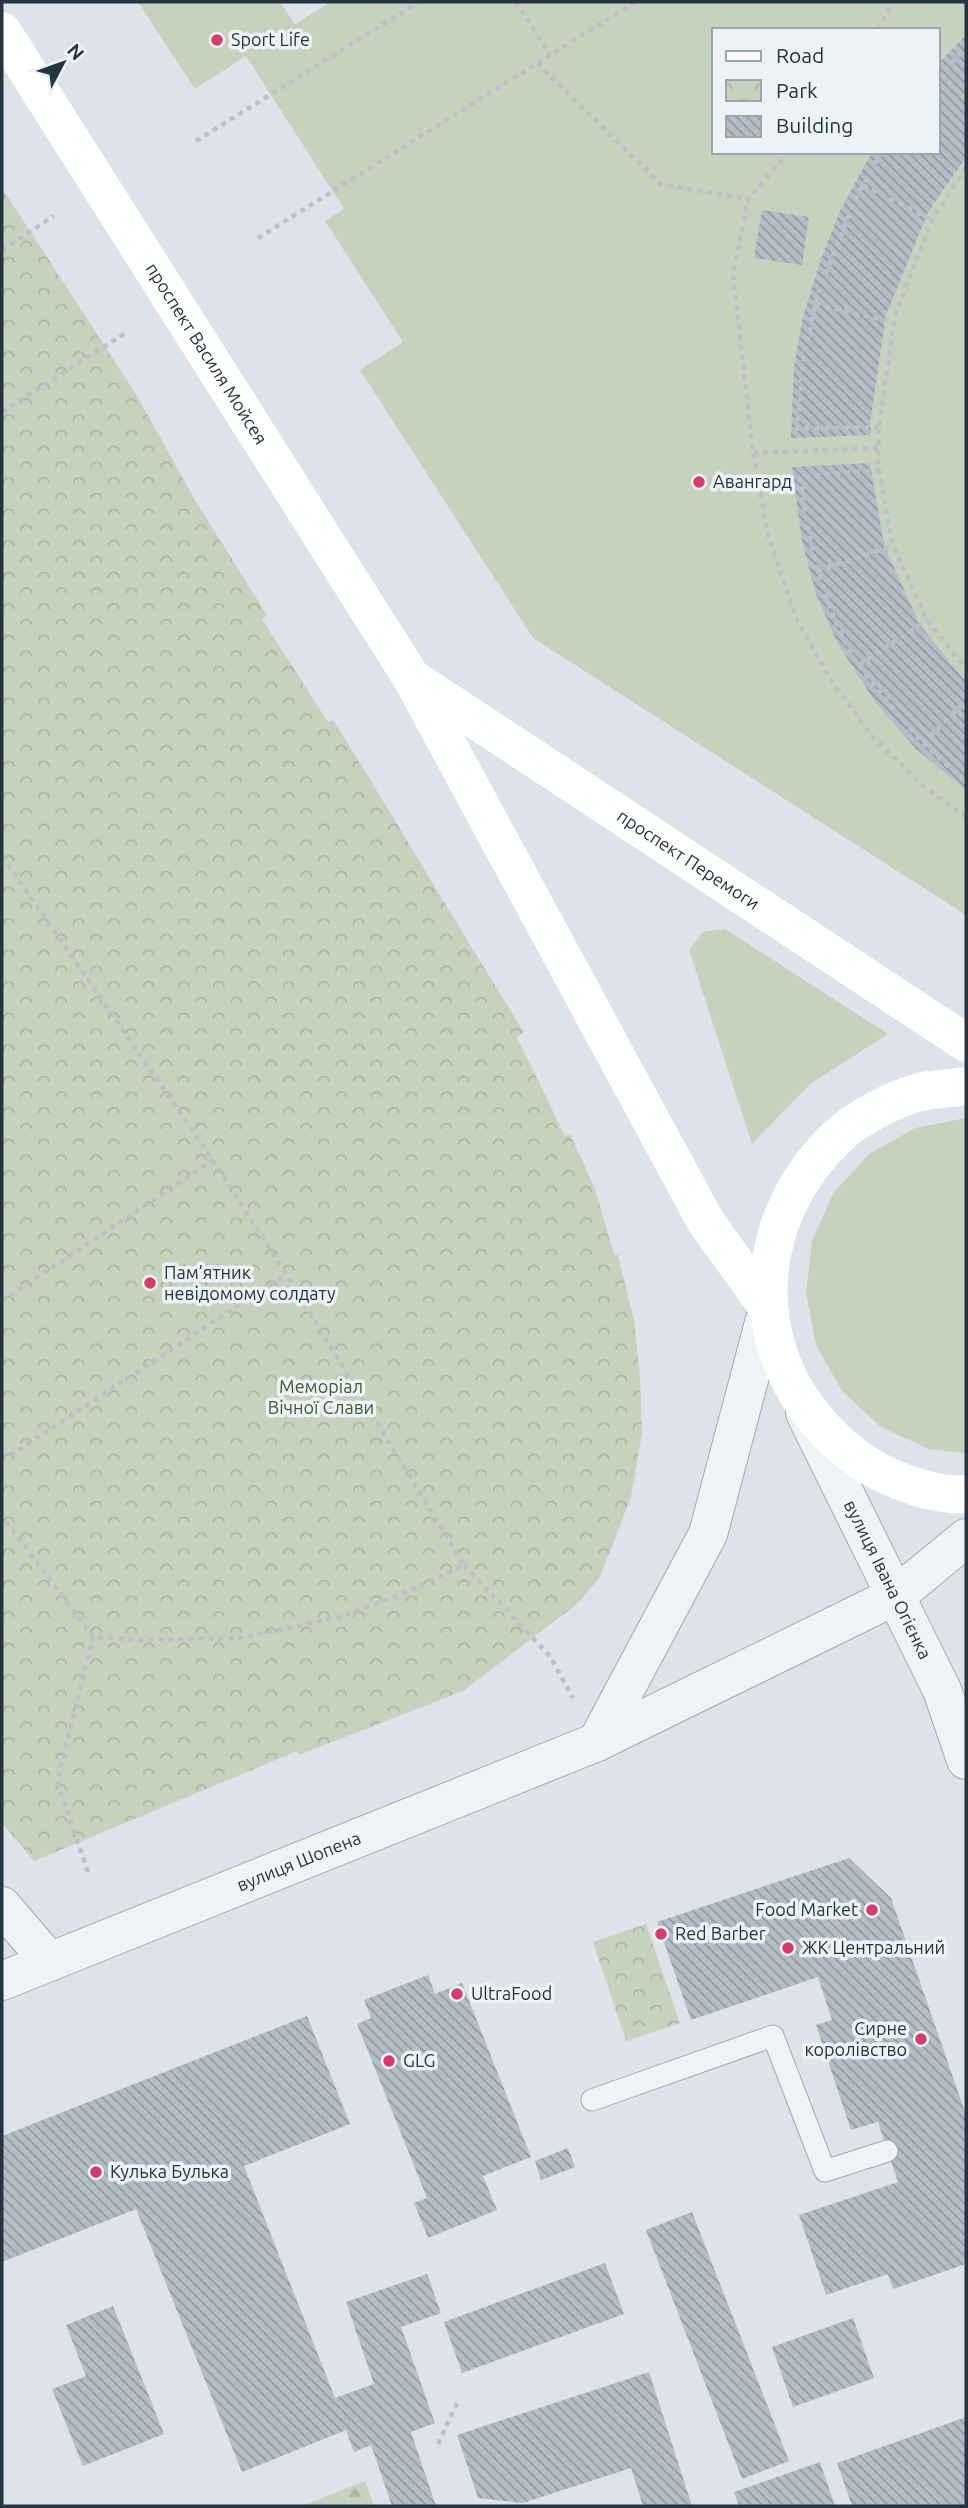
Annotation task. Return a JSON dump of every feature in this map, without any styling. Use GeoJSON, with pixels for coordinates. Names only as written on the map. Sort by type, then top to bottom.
{"type":"FeatureCollection","features":[{"type":"Feature","properties":{"kind":"main road","name":"проспект Василя Мойсея"},"geometry":{"type":"LineString","coordinates":[[2,31],[411,677],[706,1222],[768,1308]]}},
{"type":"Feature","properties":{"kind":"main road","name":"проспект Перемоги"},"geometry":{"type":"LineString","coordinates":[[411,677],[966,1043]]}},
{"type":"Feature","properties":{"kind":"main road"},"geometry":{"type":"LineString","coordinates":[[966,1086],[922,1092],[877,1109],[837,1136],[805,1171],[782,1214],[769,1260],[768,1308],[780,1362],[800,1402],[836,1444],[872,1469],[912,1486],[956,1495],[966,1494]]}},
{"type":"Feature","properties":{"kind":"street"},"geometry":{"type":"LineString","coordinates":[[597,1742],[708,1534],[768,1308]]}},
{"type":"Feature","properties":{"kind":"street","name":"вулиця Івана Огієнка"},"geometry":{"type":"LineString","coordinates":[[800,1402],[943,1690],[966,1760]]}},
{"type":"Feature","properties":{"kind":"street","name":"вулиця Шопена"},"geometry":{"type":"LineString","coordinates":[[2,1981],[597,1742],[897,1595],[966,1538]]}},
{"type":"Feature","properties":{"kind":"street"},"geometry":{"type":"LineString","coordinates":[[2,1906],[50,1962]]}},
{"type":"Feature","properties":{"kind":"lane"},"geometry":{"type":"LineString","coordinates":[[592,2100],[774,2036],[825,2171],[887,2151]]}},
{"type":"Feature","properties":{"kind":"path"},"geometry":{"type":"LineString","coordinates":[[196,141],[419,2]]}},
{"type":"Feature","properties":{"kind":"path"},"geometry":{"type":"LineString","coordinates":[[516,2],[550,55]]}},
{"type":"Feature","properties":{"kind":"path"},"geometry":{"type":"LineString","coordinates":[[258,238],[635,2]]}},
{"type":"Feature","properties":{"kind":"path"},"geometry":{"type":"LineString","coordinates":[[879,28],[893,2]]}},
{"type":"Feature","properties":{"kind":"path"},"geometry":{"type":"LineString","coordinates":[[966,47],[940,76],[966,99]]}},
{"type":"Feature","properties":{"kind":"path"},"geometry":{"type":"LineString","coordinates":[[537,63],[661,184],[747,199]]}},
{"type":"Feature","properties":{"kind":"path"},"geometry":{"type":"LineString","coordinates":[[787,154],[747,199],[733,274],[753,453],[768,535],[796,618],[830,679],[872,736],[924,787],[966,817]]}},
{"type":"Feature","properties":{"kind":"path"},"geometry":{"type":"LineString","coordinates":[[879,427],[797,429],[804,355],[815,304],[863,185],[880,154]]}},
{"type":"Feature","properties":{"kind":"path"},"geometry":{"type":"LineString","coordinates":[[966,169],[932,220],[893,322],[878,448],[893,546],[927,620],[966,669]]}},
{"type":"Feature","properties":{"kind":"path"},"geometry":{"type":"LineString","coordinates":[[863,185],[932,220]]}},
{"type":"Feature","properties":{"kind":"path"},"geometry":{"type":"LineString","coordinates":[[2,250],[54,216]]}},
{"type":"Feature","properties":{"kind":"path"},"geometry":{"type":"LineString","coordinates":[[815,304],[893,322]]}},
{"type":"Feature","properties":{"kind":"path"},"geometry":{"type":"LineString","coordinates":[[2,412],[127,332]]}},
{"type":"Feature","properties":{"kind":"path"},"geometry":{"type":"LineString","coordinates":[[753,453],[878,448]]}},
{"type":"Feature","properties":{"kind":"path"},"geometry":{"type":"LineString","coordinates":[[880,470],[800,477],[817,570],[843,638],[859,665],[923,743],[966,781]]}},
{"type":"Feature","properties":{"kind":"path"},"geometry":{"type":"LineString","coordinates":[[817,570],[893,546]]}},
{"type":"Feature","properties":{"kind":"path"},"geometry":{"type":"LineString","coordinates":[[859,665],[927,620]]}},
{"type":"Feature","properties":{"kind":"path"},"geometry":{"type":"LineString","coordinates":[[923,743],[966,701]]}},
{"type":"Feature","properties":{"kind":"path"},"geometry":{"type":"LineString","coordinates":[[2,856],[213,1160],[464,1565],[550,1656]]}},
{"type":"Feature","properties":{"kind":"path"},"geometry":{"type":"LineString","coordinates":[[2,1301],[213,1160]]}},
{"type":"Feature","properties":{"kind":"path"},"geometry":{"type":"LineString","coordinates":[[2,1461],[286,1274]]}},
{"type":"Feature","properties":{"kind":"path"},"geometry":{"type":"LineString","coordinates":[[2,1516],[93,1636],[139,1640],[241,1638],[340,1617],[407,1592],[464,1565]]}},
{"type":"Feature","properties":{"kind":"path"},"geometry":{"type":"LineString","coordinates":[[88,1872],[58,1785],[93,1636]]}},
{"type":"Feature","properties":{"kind":"path"},"geometry":{"type":"LineString","coordinates":[[438,2444],[457,2403]]}},
{"type":"Feature","properties":{"kind":"green space","name":"Авангард"},"geometry":{"type":"Polygon","coordinates":[[[138,2],[280,2],[295,24],[331,2],[966,2],[966,915],[533,638],[360,370],[403,342],[325,221],[344,209],[246,56],[195,89],[138,2]]]}},
{"type":"Feature","properties":{"kind":"green space","name":"Меморіал Вічної Слави"},"geometry":{"type":"Polygon","coordinates":[[[2,188],[136,394],[195,500],[267,615],[262,619],[328,722],[333,720],[524,1032],[517,1037],[565,1136],[570,1134],[595,1189],[614,1255],[618,1255],[634,1320],[642,1434],[631,1497],[600,1577],[576,1605],[463,1691],[299,1755],[297,1751],[34,1861],[2,1823],[2,188]]]}},
{"type":"Feature","properties":{"kind":"green space"},"geometry":{"type":"Polygon","coordinates":[[[725,929],[888,1034],[810,1084],[752,1144],[689,950],[703,932],[725,929]]]}},
{"type":"Feature","properties":{"kind":"green space"},"geometry":{"type":"Polygon","coordinates":[[[966,1118],[966,1453],[929,1449],[881,1427],[842,1391],[816,1345],[806,1293],[812,1241],[834,1192],[869,1154],[915,1128],[966,1118]]]}},
{"type":"Feature","properties":{"kind":"green space"},"geometry":{"type":"Polygon","coordinates":[[[646,1924],[680,2023],[626,2041],[593,1942],[646,1924]]]}},
{"type":"Feature","properties":{"kind":"green space"},"geometry":{"type":"Polygon","coordinates":[[[365,2481],[374,2506],[302,2506],[365,2481]]]}},
{"type":"Feature","properties":{"kind":"building"},"geometry":{"type":"Polygon","coordinates":[[[966,35],[966,157],[928,212],[886,315],[870,423],[871,435],[791,438],[794,367],[802,321],[820,262],[840,211],[871,154],[940,154],[940,62],[966,35]]]}},
{"type":"Feature","properties":{"kind":"building"},"geometry":{"type":"Polygon","coordinates":[[[762,210],[809,217],[802,265],[754,258],[762,210]]]}},
{"type":"Feature","properties":{"kind":"building"},"geometry":{"type":"Polygon","coordinates":[[[870,463],[883,539],[889,557],[920,625],[966,682],[966,790],[916,749],[876,703],[838,644],[816,594],[802,541],[792,467],[870,463]]]}},
{"type":"Feature","properties":{"kind":"building"},"geometry":{"type":"Polygon","coordinates":[[[849,1858],[891,1898],[966,2115],[966,2264],[893,2289],[888,2274],[826,2295],[799,2215],[898,2182],[878,2122],[851,2130],[816,2025],[832,2020],[818,1977],[691,2020],[657,1922],[849,1858]]]}},
{"type":"Feature","properties":{"kind":"building"},"geometry":{"type":"Polygon","coordinates":[[[428,1975],[435,1994],[462,1983],[531,2157],[483,2176],[497,2210],[428,2238],[414,2203],[427,2198],[357,2024],[371,2018],[364,2000],[428,1975]]]}},
{"type":"Feature","properties":{"kind":"building"},"geometry":{"type":"Polygon","coordinates":[[[307,2016],[350,2124],[244,2166],[335,2398],[374,2384],[346,2302],[427,2274],[441,2313],[401,2327],[435,2423],[411,2432],[436,2506],[392,2506],[371,2445],[354,2452],[346,2430],[242,2472],[136,2209],[2,2262],[2,2136],[307,2016]]]}},
{"type":"Feature","properties":{"kind":"building"},"geometry":{"type":"Polygon","coordinates":[[[568,2148],[575,2167],[541,2180],[535,2161],[568,2148]]]}},
{"type":"Feature","properties":{"kind":"building"},"geometry":{"type":"Polygon","coordinates":[[[692,2212],[789,2461],[742,2479],[646,2230],[692,2212]]]}},
{"type":"Feature","properties":{"kind":"building"},"geometry":{"type":"Polygon","coordinates":[[[605,2263],[624,2314],[462,2373],[444,2322],[605,2263]]]}},
{"type":"Feature","properties":{"kind":"building"},"geometry":{"type":"Polygon","coordinates":[[[113,2306],[164,2434],[83,2466],[52,2389],[86,2376],[66,2325],[113,2306]]]}},
{"type":"Feature","properties":{"kind":"building"},"geometry":{"type":"Polygon","coordinates":[[[853,2318],[874,2378],[793,2407],[772,2347],[853,2318]]]}},
{"type":"Feature","properties":{"kind":"building"},"geometry":{"type":"Polygon","coordinates":[[[649,2372],[692,2506],[643,2506],[631,2468],[523,2503],[478,2498],[457,2435],[649,2372]]]}},
{"type":"Feature","properties":{"kind":"building"},"geometry":{"type":"Polygon","coordinates":[[[966,2417],[966,2506],[852,2506],[837,2463],[966,2417]]]}},
{"type":"Feature","properties":{"kind":"building"},"geometry":{"type":"Polygon","coordinates":[[[820,2462],[835,2506],[739,2506],[734,2492],[820,2462]]]}},
{"type":"Feature","properties":{"kind":"place","name":"Sport Life"},"geometry":{"type":"Point","coordinates":[217,40]}},
{"type":"Feature","properties":{"kind":"place","name":"Авангард"},"geometry":{"type":"Point","coordinates":[699,482]}},
{"type":"Feature","properties":{"kind":"place","name":"Пам’ятник невідомому солдату"},"geometry":{"type":"Point","coordinates":[150,1283]}},
{"type":"Feature","properties":{"kind":"place","name":"Food Market"},"geometry":{"type":"Point","coordinates":[872,1910]}},
{"type":"Feature","properties":{"kind":"place","name":"Red Barber"},"geometry":{"type":"Point","coordinates":[661,1934]}},
{"type":"Feature","properties":{"kind":"place","name":"ЖК Центральний"},"geometry":{"type":"Point","coordinates":[788,1948]}},
{"type":"Feature","properties":{"kind":"place","name":"UltraFood"},"geometry":{"type":"Point","coordinates":[457,1994]}},
{"type":"Feature","properties":{"kind":"place","name":"Сирне королівство"},"geometry":{"type":"Point","coordinates":[921,2039]}},
{"type":"Feature","properties":{"kind":"place","name":"GLG"},"geometry":{"type":"Point","coordinates":[389,2061]}},
{"type":"Feature","properties":{"kind":"place","name":"Кулька Булька"},"geometry":{"type":"Point","coordinates":[96,2172]}}]}
